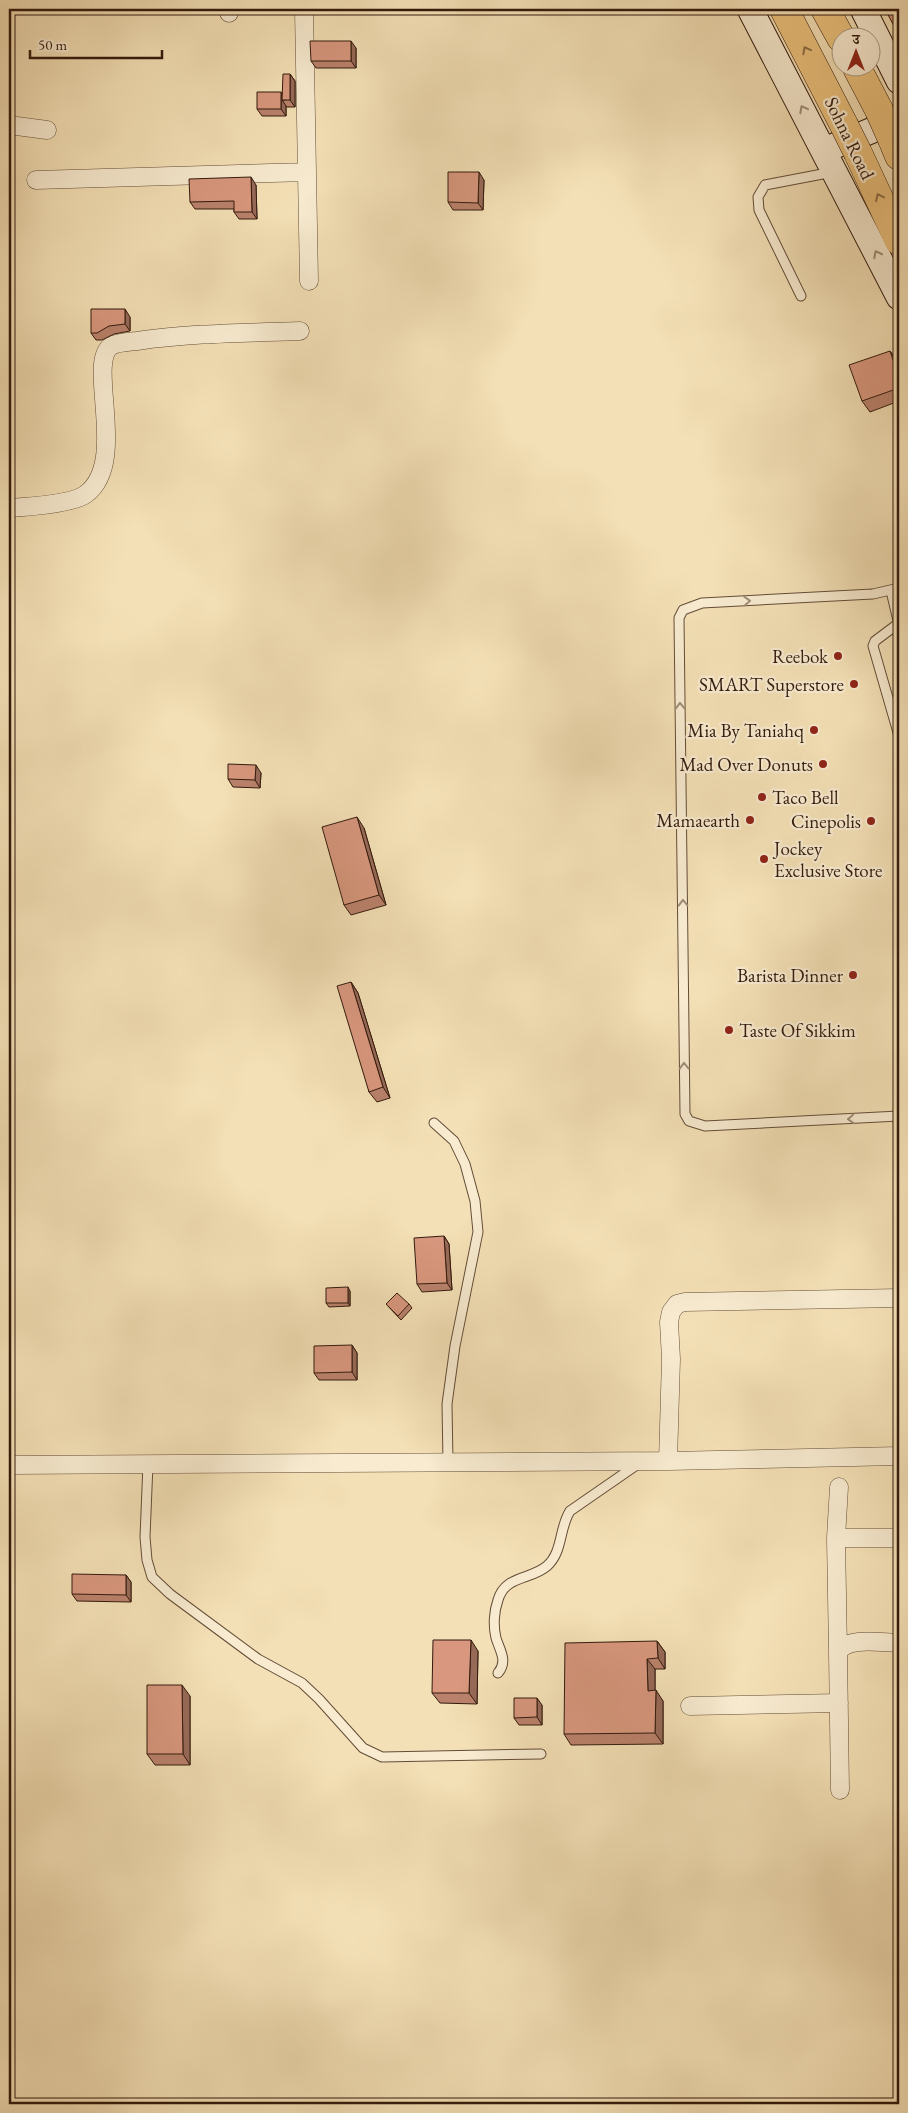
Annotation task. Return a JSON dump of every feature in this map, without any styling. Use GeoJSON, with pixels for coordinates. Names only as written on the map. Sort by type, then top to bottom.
{"type":"FeatureCollection","features":[{"type":"Feature","properties":{"kind":"highway","name":"Sohna Road"},"geometry":{"type":"LineString","coordinates":[[784,9],[844,124],[899,241]]}},
{"type":"Feature","properties":{"kind":"highway"},"geometry":{"type":"LineString","coordinates":[[825,9],[835,28]]}},
{"type":"Feature","properties":{"kind":"highway","name":"Sohna Road"},"geometry":{"type":"LineString","coordinates":[[863,78],[892,131]]}},
{"type":"Feature","properties":{"kind":"main road"},"geometry":{"type":"LineString","coordinates":[[750,9],[830,160],[899,297]]}},
{"type":"Feature","properties":{"kind":"main road"},"geometry":{"type":"LineString","coordinates":[[863,9],[899,81]]}},
{"type":"Feature","properties":{"kind":"main road"},"geometry":{"type":"LineString","coordinates":[[830,160],[892,131]]}},
{"type":"Feature","properties":{"kind":"street"},"geometry":{"type":"LineString","coordinates":[[304,9],[309,281]]}},
{"type":"Feature","properties":{"kind":"street"},"geometry":{"type":"LineString","coordinates":[[9,125],[47,130]]}},
{"type":"Feature","properties":{"kind":"street"},"geometry":{"type":"LineString","coordinates":[[36,180],[307,172]]}},
{"type":"Feature","properties":{"kind":"street"},"geometry":{"type":"LineString","coordinates":[[9,508],[42,506],[86,494],[97,482],[104,467],[107,437],[103,372],[106,351],[112,346],[153,339],[300,331]]}},
{"type":"Feature","properties":{"kind":"street"},"geometry":{"type":"LineString","coordinates":[[668,1462],[671,1359],[669,1322],[677,1304],[685,1302],[899,1298]]}},
{"type":"Feature","properties":{"kind":"street"},"geometry":{"type":"LineString","coordinates":[[9,1465],[668,1462],[899,1456]]}},
{"type":"Feature","properties":{"kind":"street"},"geometry":{"type":"LineString","coordinates":[[839,1487],[836,1538],[840,1790]]}},
{"type":"Feature","properties":{"kind":"street"},"geometry":{"type":"LineString","coordinates":[[836,1538],[899,1538]]}},
{"type":"Feature","properties":{"kind":"street"},"geometry":{"type":"LineString","coordinates":[[838,1652],[841,1647],[851,1643],[899,1642]]}},
{"type":"Feature","properties":{"kind":"street"},"geometry":{"type":"LineString","coordinates":[[690,1706],[839,1702]]}},
{"type":"Feature","properties":{"kind":"lane"},"geometry":{"type":"LineString","coordinates":[[801,296],[759,210],[758,197],[765,185],[830,160]]}},
{"type":"Feature","properties":{"kind":"lane"},"geometry":{"type":"LineString","coordinates":[[899,736],[873,646],[875,640],[899,624],[895,590],[702,603],[683,610],[679,618],[685,1114],[689,1122],[704,1126],[899,1116]]}},
{"type":"Feature","properties":{"kind":"lane"},"geometry":{"type":"LineString","coordinates":[[434,1123],[454,1141],[465,1164],[475,1201],[478,1232],[455,1346],[447,1404],[448,1462]]}},
{"type":"Feature","properties":{"kind":"lane"},"geometry":{"type":"LineString","coordinates":[[498,1673],[503,1665],[503,1656],[496,1638],[495,1611],[498,1597],[504,1588],[517,1578],[538,1572],[554,1559],[565,1518],[570,1511],[642,1462]]}},
{"type":"Feature","properties":{"kind":"lane"},"geometry":{"type":"LineString","coordinates":[[148,1464],[145,1537],[147,1560],[152,1577],[170,1594],[258,1659],[302,1683],[363,1748],[382,1757],[540,1754]]}},
{"type":"Feature","properties":{"kind":"building"},"geometry":{"type":"Polygon","coordinates":[[[885,9],[899,9],[899,25],[895,28],[885,9]]]}},
{"type":"Feature","properties":{"kind":"building"},"geometry":{"type":"Polygon","coordinates":[[[310,41],[351,41],[351,61],[311,61],[310,41]]]}},
{"type":"Feature","properties":{"kind":"building"},"geometry":{"type":"Polygon","coordinates":[[[283,74],[290,74],[290,100],[282,100],[283,74]]]}},
{"type":"Feature","properties":{"kind":"building"},"geometry":{"type":"Polygon","coordinates":[[[257,92],[281,92],[281,109],[257,109],[257,92]]]}},
{"type":"Feature","properties":{"kind":"building"},"geometry":{"type":"Polygon","coordinates":[[[448,172],[479,172],[478,203],[448,202],[448,172]]]}},
{"type":"Feature","properties":{"kind":"building"},"geometry":{"type":"Polygon","coordinates":[[[251,177],[252,212],[234,212],[234,201],[190,202],[189,179],[251,177]]]}},
{"type":"Feature","properties":{"kind":"building"},"geometry":{"type":"Polygon","coordinates":[[[91,309],[125,309],[125,324],[109,326],[97,333],[91,333],[91,309]]]}},
{"type":"Feature","properties":{"kind":"building"},"geometry":{"type":"Polygon","coordinates":[[[890,351],[899,377],[899,388],[862,401],[849,365],[890,351]]]}},
{"type":"Feature","properties":{"kind":"building"},"geometry":{"type":"Polygon","coordinates":[[[228,764],[256,765],[255,780],[228,779],[228,764]]]}},
{"type":"Feature","properties":{"kind":"building"},"geometry":{"type":"Polygon","coordinates":[[[357,817],[379,895],[344,905],[322,827],[357,817]]]}},
{"type":"Feature","properties":{"kind":"building"},"geometry":{"type":"Polygon","coordinates":[[[351,982],[383,1087],[369,1092],[337,986],[351,982]]]}},
{"type":"Feature","properties":{"kind":"building"},"geometry":{"type":"Polygon","coordinates":[[[444,1236],[447,1283],[417,1284],[414,1238],[444,1236]]]}},
{"type":"Feature","properties":{"kind":"building"},"geometry":{"type":"Polygon","coordinates":[[[348,1287],[348,1303],[326,1303],[326,1288],[348,1287]]]}},
{"type":"Feature","properties":{"kind":"building"},"geometry":{"type":"Polygon","coordinates":[[[397,1293],[409,1304],[398,1316],[386,1304],[397,1293]]]}},
{"type":"Feature","properties":{"kind":"building"},"geometry":{"type":"Polygon","coordinates":[[[352,1345],[352,1372],[314,1373],[314,1346],[352,1345]]]}},
{"type":"Feature","properties":{"kind":"building"},"geometry":{"type":"Polygon","coordinates":[[[72,1574],[126,1575],[126,1595],[72,1594],[72,1574]]]}},
{"type":"Feature","properties":{"kind":"building"},"geometry":{"type":"Polygon","coordinates":[[[433,1640],[471,1640],[469,1693],[432,1693],[433,1640]]]}},
{"type":"Feature","properties":{"kind":"building"},"geometry":{"type":"Polygon","coordinates":[[[657,1641],[658,1658],[647,1659],[648,1691],[656,1690],[655,1733],[564,1734],[565,1643],[657,1641]]]}},
{"type":"Feature","properties":{"kind":"building"},"geometry":{"type":"Polygon","coordinates":[[[147,1685],[182,1685],[183,1754],[147,1754],[147,1685]]]}},
{"type":"Feature","properties":{"kind":"building"},"geometry":{"type":"Polygon","coordinates":[[[514,1698],[537,1698],[537,1717],[514,1718],[514,1698]]]}},
{"type":"Feature","properties":{"kind":"place","name":"Reebok"},"geometry":{"type":"Point","coordinates":[838,656]}},
{"type":"Feature","properties":{"kind":"place","name":"SMART Superstore"},"geometry":{"type":"Point","coordinates":[854,684]}},
{"type":"Feature","properties":{"kind":"place","name":"Mia By Taniahq"},"geometry":{"type":"Point","coordinates":[814,730]}},
{"type":"Feature","properties":{"kind":"place","name":"Mad Over Donuts"},"geometry":{"type":"Point","coordinates":[823,764]}},
{"type":"Feature","properties":{"kind":"place","name":"Taco Bell"},"geometry":{"type":"Point","coordinates":[762,797]}},
{"type":"Feature","properties":{"kind":"place","name":"Mamaearth"},"geometry":{"type":"Point","coordinates":[750,820]}},
{"type":"Feature","properties":{"kind":"place","name":"Cinepolis"},"geometry":{"type":"Point","coordinates":[871,821]}},
{"type":"Feature","properties":{"kind":"place","name":"Jockey Exclusive Store"},"geometry":{"type":"Point","coordinates":[764,859]}},
{"type":"Feature","properties":{"kind":"place","name":"Barista Dinner"},"geometry":{"type":"Point","coordinates":[853,975]}},
{"type":"Feature","properties":{"kind":"place","name":"Taste Of Sikkim"},"geometry":{"type":"Point","coordinates":[729,1030]}}]}
